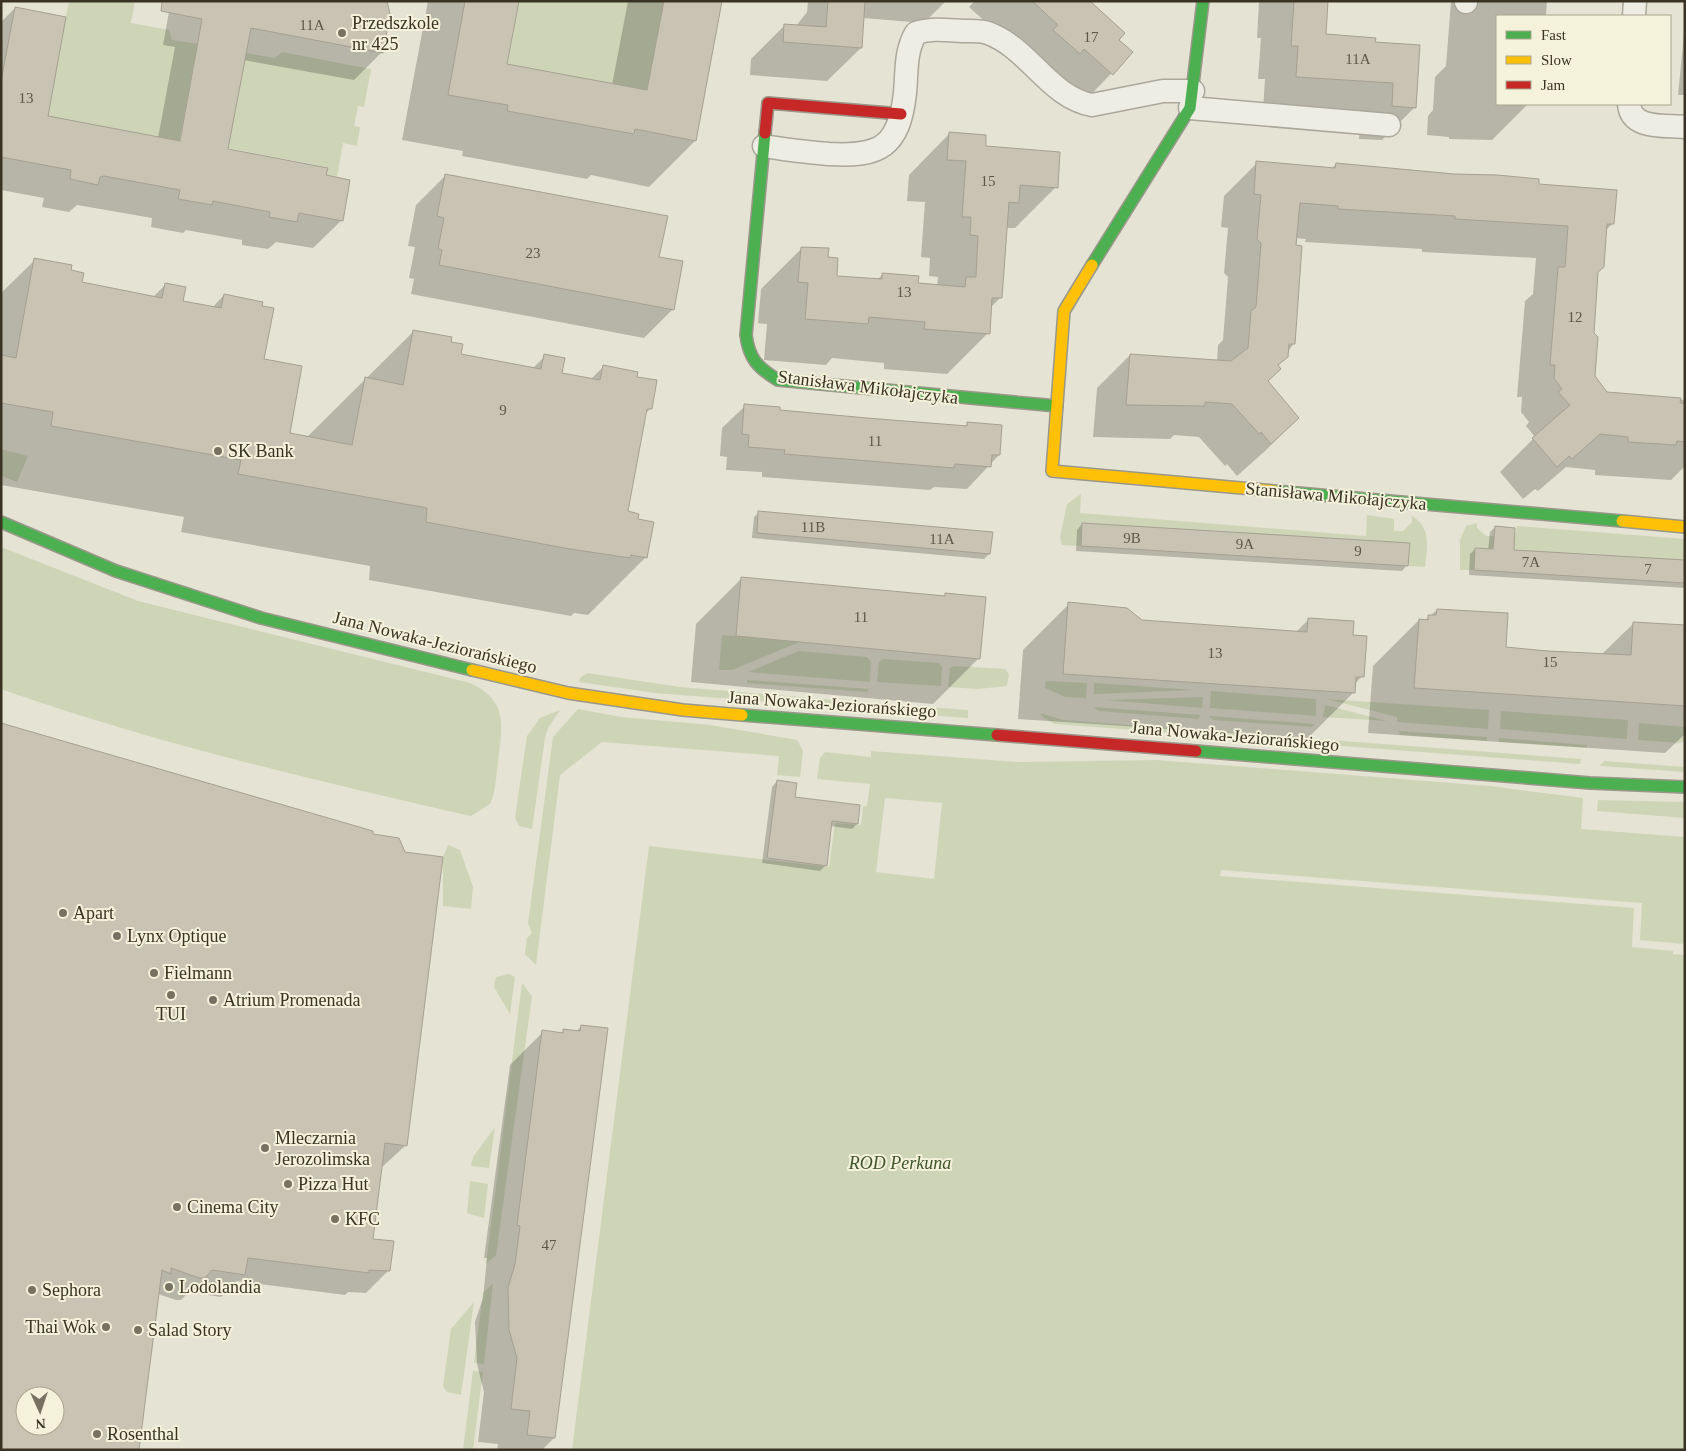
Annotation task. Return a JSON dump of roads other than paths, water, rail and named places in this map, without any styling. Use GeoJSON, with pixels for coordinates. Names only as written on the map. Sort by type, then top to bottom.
{"type":"FeatureCollection","features":[{"type":"Feature","properties":{"kind":"street","name":"Stanisława Mikołajczyka"},"geometry":{"type":"LineString","coordinates":[[1203,1],[1192,100],[1064,311],[1052,471],[1685,527]]}},
{"type":"Feature","properties":{"kind":"street"},"geometry":{"type":"LineString","coordinates":[[1634,15],[1635,1]]}},
{"type":"Feature","properties":{"kind":"street"},"geometry":{"type":"LineString","coordinates":[[764,146],[793,151],[865,154],[876,151],[885,144],[901,114],[909,45],[916,33],[930,29],[987,32],[1012,46],[1068,97],[1081,103],[1092,105],[1163,91],[1192,100],[1389,125]]}},
{"type":"Feature","properties":{"kind":"street","name":"Stanisława Mikołajczyka"},"geometry":{"type":"LineString","coordinates":[[901,114],[768,103],[746,335],[748,354],[758,369],[778,380],[1057,406]]}},
{"type":"Feature","properties":{"kind":"street"},"geometry":{"type":"LineString","coordinates":[[1629,105],[1632,116],[1639,121],[1685,127]]}},
{"type":"Feature","properties":{"kind":"street","name":"Jana Nowaka-Jeziorańskiego"},"geometry":{"type":"LineString","coordinates":[[1,522],[116,571],[261,618],[521,682],[611,701],[683,710],[1590,783],[1685,787]]}},
{"type":"Feature","properties":{"kind":"place","name":"Przedszkole nr 425"},"geometry":{"type":"Point","coordinates":[342,33]}},
{"type":"Feature","properties":{"kind":"place","name":"SK Bank"},"geometry":{"type":"Point","coordinates":[218,451]}},
{"type":"Feature","properties":{"kind":"place","name":"Apart"},"geometry":{"type":"Point","coordinates":[63,913]}},
{"type":"Feature","properties":{"kind":"place","name":"Lynx Optique"},"geometry":{"type":"Point","coordinates":[117,936]}},
{"type":"Feature","properties":{"kind":"place","name":"Fielmann"},"geometry":{"type":"Point","coordinates":[154,973]}},
{"type":"Feature","properties":{"kind":"place","name":"TUI"},"geometry":{"type":"Point","coordinates":[171,995]}},
{"type":"Feature","properties":{"kind":"place","name":"Atrium Promenada"},"geometry":{"type":"Point","coordinates":[213,1000]}},
{"type":"Feature","properties":{"kind":"place","name":"Mleczarnia Jerozolimska"},"geometry":{"type":"Point","coordinates":[265,1148]}},
{"type":"Feature","properties":{"kind":"place","name":"Pizza Hut"},"geometry":{"type":"Point","coordinates":[288,1184]}},
{"type":"Feature","properties":{"kind":"place","name":"Cinema City"},"geometry":{"type":"Point","coordinates":[177,1207]}},
{"type":"Feature","properties":{"kind":"place","name":"KFC"},"geometry":{"type":"Point","coordinates":[335,1219]}},
{"type":"Feature","properties":{"kind":"place","name":"Lodolandia"},"geometry":{"type":"Point","coordinates":[169,1287]}},
{"type":"Feature","properties":{"kind":"place","name":"Sephora"},"geometry":{"type":"Point","coordinates":[32,1290]}},
{"type":"Feature","properties":{"kind":"place","name":"Thai Wok"},"geometry":{"type":"Point","coordinates":[106,1327]}},
{"type":"Feature","properties":{"kind":"place","name":"Salad Story"},"geometry":{"type":"Point","coordinates":[138,1330]}},
{"type":"Feature","properties":{"kind":"place","name":"Rosenthal"},"geometry":{"type":"Point","coordinates":[97,1434]}},
{"type":"Feature","properties":{"kind":"park label","name":"ROD Perkuna"},"geometry":{"type":"Point","coordinates":[900,1163]}}]}
